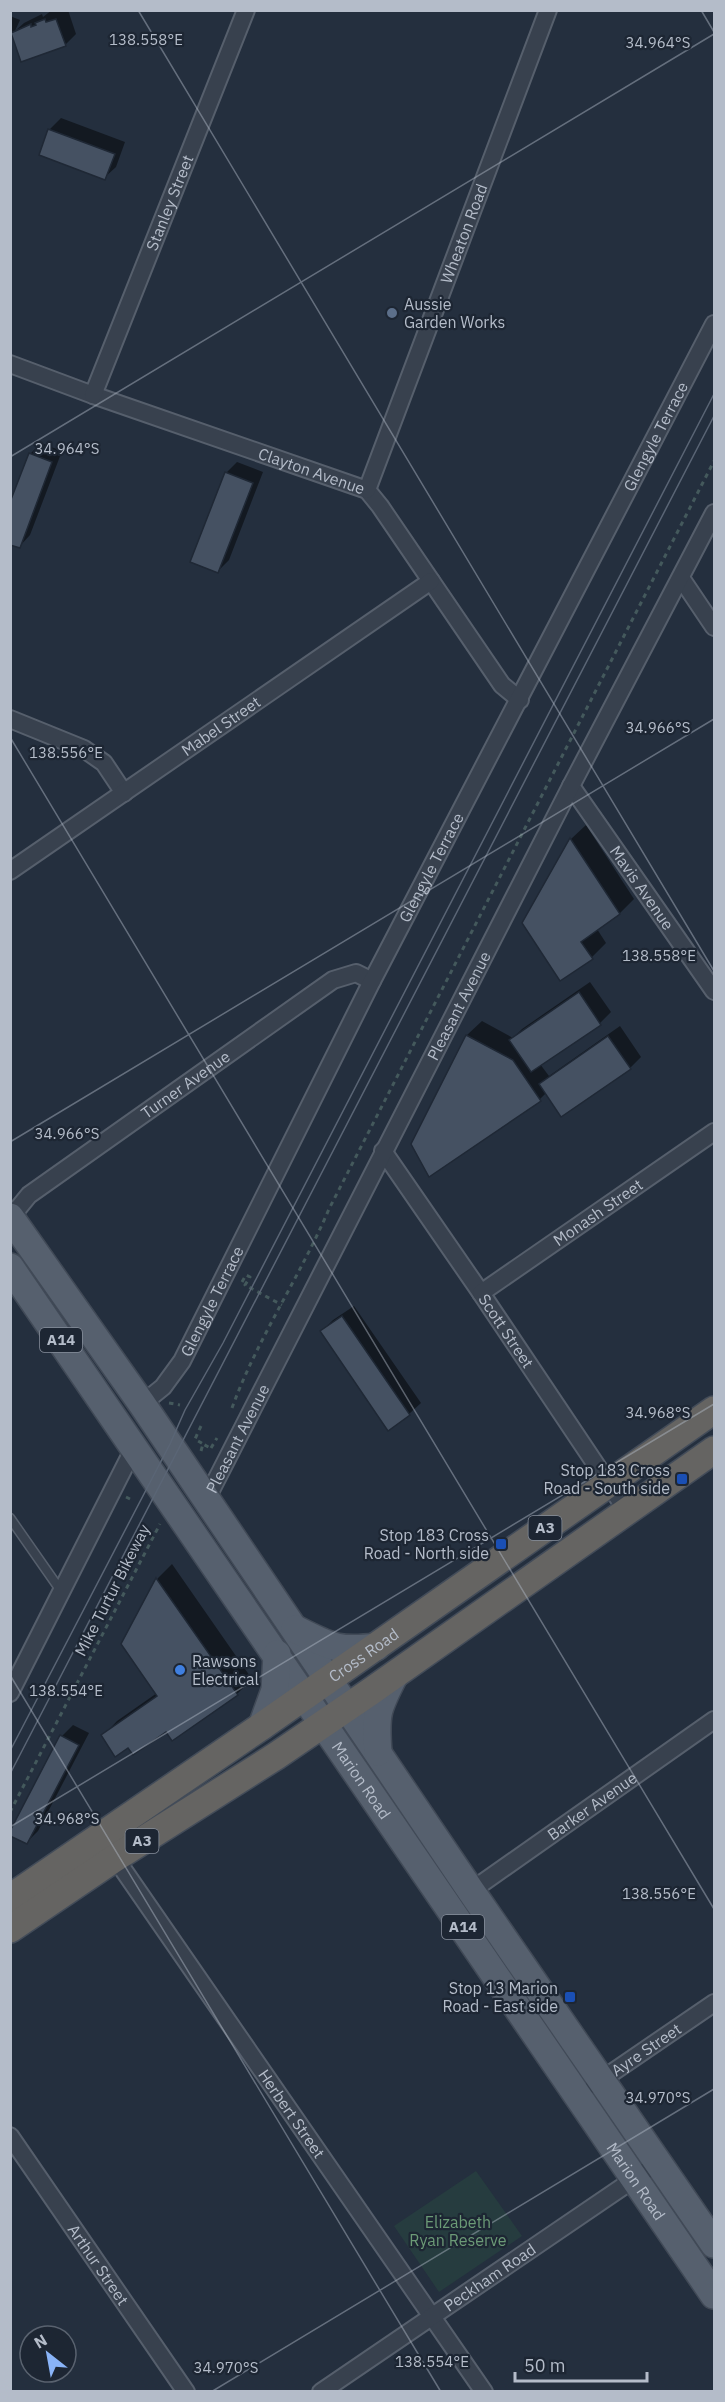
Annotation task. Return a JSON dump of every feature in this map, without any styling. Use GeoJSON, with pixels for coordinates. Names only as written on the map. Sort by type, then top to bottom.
{"type":"FeatureCollection","features":[{"type":"Feature","properties":{"kind":"highway","name":"Cross Road"},"geometry":{"type":"LineString","coordinates":[[10,1929],[108,1847],[262,1726],[714,1410]]}},
{"type":"Feature","properties":{"kind":"highway","name":"Cross Road"},"geometry":{"type":"LineString","coordinates":[[10,1898],[276,1756],[394,1676],[714,1450]]}},
{"type":"Feature","properties":{"kind":"main road","name":"Marion Road"},"geometry":{"type":"LineString","coordinates":[[11,1217],[155,1403],[191,1477],[206,1500],[714,2244]]}},
{"type":"Feature","properties":{"kind":"main road","name":"Marion Road"},"geometry":{"type":"LineString","coordinates":[[10,1267],[135,1446],[714,2295]]}},
{"type":"Feature","properties":{"kind":"main road"},"geometry":{"type":"LineString","coordinates":[[294,1629],[338,1648],[350,1650],[376,1647]]}},
{"type":"Feature","properties":{"kind":"main road"},"geometry":{"type":"LineString","coordinates":[[262,1726],[275,1690],[277,1654]]}},
{"type":"Feature","properties":{"kind":"main road"},"geometry":{"type":"LineString","coordinates":[[378,1752],[376,1724],[378,1707],[394,1676]]}},
{"type":"Feature","properties":{"kind":"main road"},"geometry":{"type":"LineString","coordinates":[[276,1756],[316,1747],[348,1759]]}},
{"type":"Feature","properties":{"kind":"street","name":"Stanley Street"},"geometry":{"type":"LineString","coordinates":[[93,395],[246,10]]}},
{"type":"Feature","properties":{"kind":"street","name":"Wheaton Road"},"geometry":{"type":"LineString","coordinates":[[367,490],[548,10]]}},
{"type":"Feature","properties":{"kind":"street","name":"Glengyle Terrace"},"geometry":{"type":"LineString","coordinates":[[155,1403],[163,1387],[182,1361],[372,981],[714,324]]}},
{"type":"Feature","properties":{"kind":"street","name":"Clayton Avenue"},"geometry":{"type":"LineString","coordinates":[[10,364],[367,490],[502,685],[520,700]]}},
{"type":"Feature","properties":{"kind":"street","name":"Pleasant Avenue"},"geometry":{"type":"LineString","coordinates":[[206,1500],[383,1151],[714,513]]}},
{"type":"Feature","properties":{"kind":"street"},"geometry":{"type":"LineString","coordinates":[[681,578],[714,627]]}},
{"type":"Feature","properties":{"kind":"street","name":"Mabel Street"},"geometry":{"type":"LineString","coordinates":[[10,870],[431,581]]}},
{"type":"Feature","properties":{"kind":"street"},"geometry":{"type":"LineString","coordinates":[[10,718],[84,749],[104,763],[124,793]]}},
{"type":"Feature","properties":{"kind":"street","name":"Mavis Avenue"},"geometry":{"type":"LineString","coordinates":[[571,786],[714,991]]}},
{"type":"Feature","properties":{"kind":"street","name":"Turner Avenue"},"geometry":{"type":"LineString","coordinates":[[11,1217],[29,1195],[333,980],[356,973],[372,981]]}},
{"type":"Feature","properties":{"kind":"street","name":"Monash Street"},"geometry":{"type":"LineString","coordinates":[[481,1293],[714,1132]]}},
{"type":"Feature","properties":{"kind":"street","name":"Scott Street"},"geometry":{"type":"LineString","coordinates":[[383,1151],[627,1511]]}},
{"type":"Feature","properties":{"kind":"street"},"geometry":{"type":"LineString","coordinates":[[10,1693],[135,1446]]}},
{"type":"Feature","properties":{"kind":"street","name":"Barker Avenue"},"geometry":{"type":"LineString","coordinates":[[471,1891],[714,1720]]}},
{"type":"Feature","properties":{"kind":"street","name":"Herbert Street"},"geometry":{"type":"LineString","coordinates":[[108,1847],[484,2391]]}},
{"type":"Feature","properties":{"kind":"street","name":"Ayre Street"},"geometry":{"type":"LineString","coordinates":[[578,2095],[714,2003]]}},
{"type":"Feature","properties":{"kind":"street","name":"Arthur Street"},"geometry":{"type":"LineString","coordinates":[[10,2136],[186,2391]]}},
{"type":"Feature","properties":{"kind":"street","name":"Peckham Road"},"geometry":{"type":"LineString","coordinates":[[321,2391],[658,2162]]}},
{"type":"Feature","properties":{"kind":"lane"},"geometry":{"type":"LineString","coordinates":[[10,1518],[61,1591]]}},
{"type":"Feature","properties":{"kind":"path"},"geometry":{"type":"LineString","coordinates":[[231,1411],[247,1371],[714,461]]}},
{"type":"Feature","properties":{"kind":"path"},"geometry":{"type":"LineString","coordinates":[[245,1267],[238,1282],[241,1284],[246,1275],[250,1277],[245,1286],[282,1305]]}},
{"type":"Feature","properties":{"kind":"path"},"geometry":{"type":"LineString","coordinates":[[155,1403],[180,1405]]}},
{"type":"Feature","properties":{"kind":"path"},"geometry":{"type":"LineString","coordinates":[[201,1426],[195,1439],[227,1457]]}},
{"type":"Feature","properties":{"kind":"path"},"geometry":{"type":"LineString","coordinates":[[211,1448],[220,1432]]}},
{"type":"Feature","properties":{"kind":"path"},"geometry":{"type":"LineString","coordinates":[[191,1477],[203,1444]]}},
{"type":"Feature","properties":{"kind":"path","name":"Mike Turtur Bikeway"},"geometry":{"type":"LineString","coordinates":[[10,1812],[160,1524],[178,1511]]}},
{"type":"Feature","properties":{"kind":"green space","name":"Elizabeth Ryan Reserve"},"geometry":{"type":"Polygon","coordinates":[[[476,2171],[522,2236],[439,2292],[394,2226],[476,2171]]]}},
{"type":"Feature","properties":{"kind":"building"},"geometry":{"type":"Polygon","coordinates":[[[45,19],[46,22],[56,19],[66,46],[21,62],[11,33],[31,24],[31,27],[36,25],[35,23],[45,19]]]}},
{"type":"Feature","properties":{"kind":"building"},"geometry":{"type":"Polygon","coordinates":[[[48,129],[115,154],[105,180],[39,155],[48,129]]]}},
{"type":"Feature","properties":{"kind":"building"},"geometry":{"type":"Polygon","coordinates":[[[29,453],[52,462],[20,548],[10,545],[10,502],[29,453]]]}},
{"type":"Feature","properties":{"kind":"building"},"geometry":{"type":"Polygon","coordinates":[[[225,472],[253,483],[218,573],[190,562],[225,472]]]}},
{"type":"Feature","properties":{"kind":"building"},"geometry":{"type":"Polygon","coordinates":[[[570,838],[620,914],[581,942],[593,959],[560,981],[522,923],[570,838]]]}},
{"type":"Feature","properties":{"kind":"building"},"geometry":{"type":"Polygon","coordinates":[[[579,992],[601,1025],[531,1072],[509,1040],[579,992]]]}},
{"type":"Feature","properties":{"kind":"building"},"geometry":{"type":"Polygon","coordinates":[[[466,1035],[513,1060],[541,1101],[429,1177],[411,1144],[466,1035]]]}},
{"type":"Feature","properties":{"kind":"building"},"geometry":{"type":"Polygon","coordinates":[[[608,1036],[631,1069],[561,1117],[539,1084],[608,1036]]]}},
{"type":"Feature","properties":{"kind":"building"},"geometry":{"type":"Polygon","coordinates":[[[342,1316],[410,1415],[388,1431],[320,1331],[342,1316]]]}},
{"type":"Feature","properties":{"kind":"building","name":"Rawsons Electrical"},"geometry":{"type":"Polygon","coordinates":[[[156,1578],[238,1695],[172,1741],[166,1732],[133,1755],[128,1748],[115,1757],[101,1735],[157,1696],[121,1644],[156,1578]]]}},
{"type":"Feature","properties":{"kind":"building"},"geometry":{"type":"Polygon","coordinates":[[[60,1735],[79,1745],[27,1844],[10,1836],[10,1831],[60,1735]]]}},
{"type":"Feature","properties":{"kind":"tram line"},"geometry":{"type":"LineString","coordinates":[[10,1751],[714,394]]}},
{"type":"Feature","properties":{"kind":"tram line"},"geometry":{"type":"LineString","coordinates":[[10,1774],[714,416]]}},
{"type":"Feature","properties":{"kind":"place","name":"Aussie Garden Works"},"geometry":{"type":"Point","coordinates":[392,313]}},
{"type":"Feature","properties":{"kind":"place","name":"Stop 183 Cross Road - South side"},"geometry":{"type":"Point","coordinates":[682,1479]}},
{"type":"Feature","properties":{"kind":"place","name":"Stop 183 Cross Road - North side"},"geometry":{"type":"Point","coordinates":[501,1544]}},
{"type":"Feature","properties":{"kind":"place","name":"Rawsons Electrical"},"geometry":{"type":"Point","coordinates":[180,1670]}},
{"type":"Feature","properties":{"kind":"place","name":"Stop 13 Marion Road - East side"},"geometry":{"type":"Point","coordinates":[570,1997]}}]}
